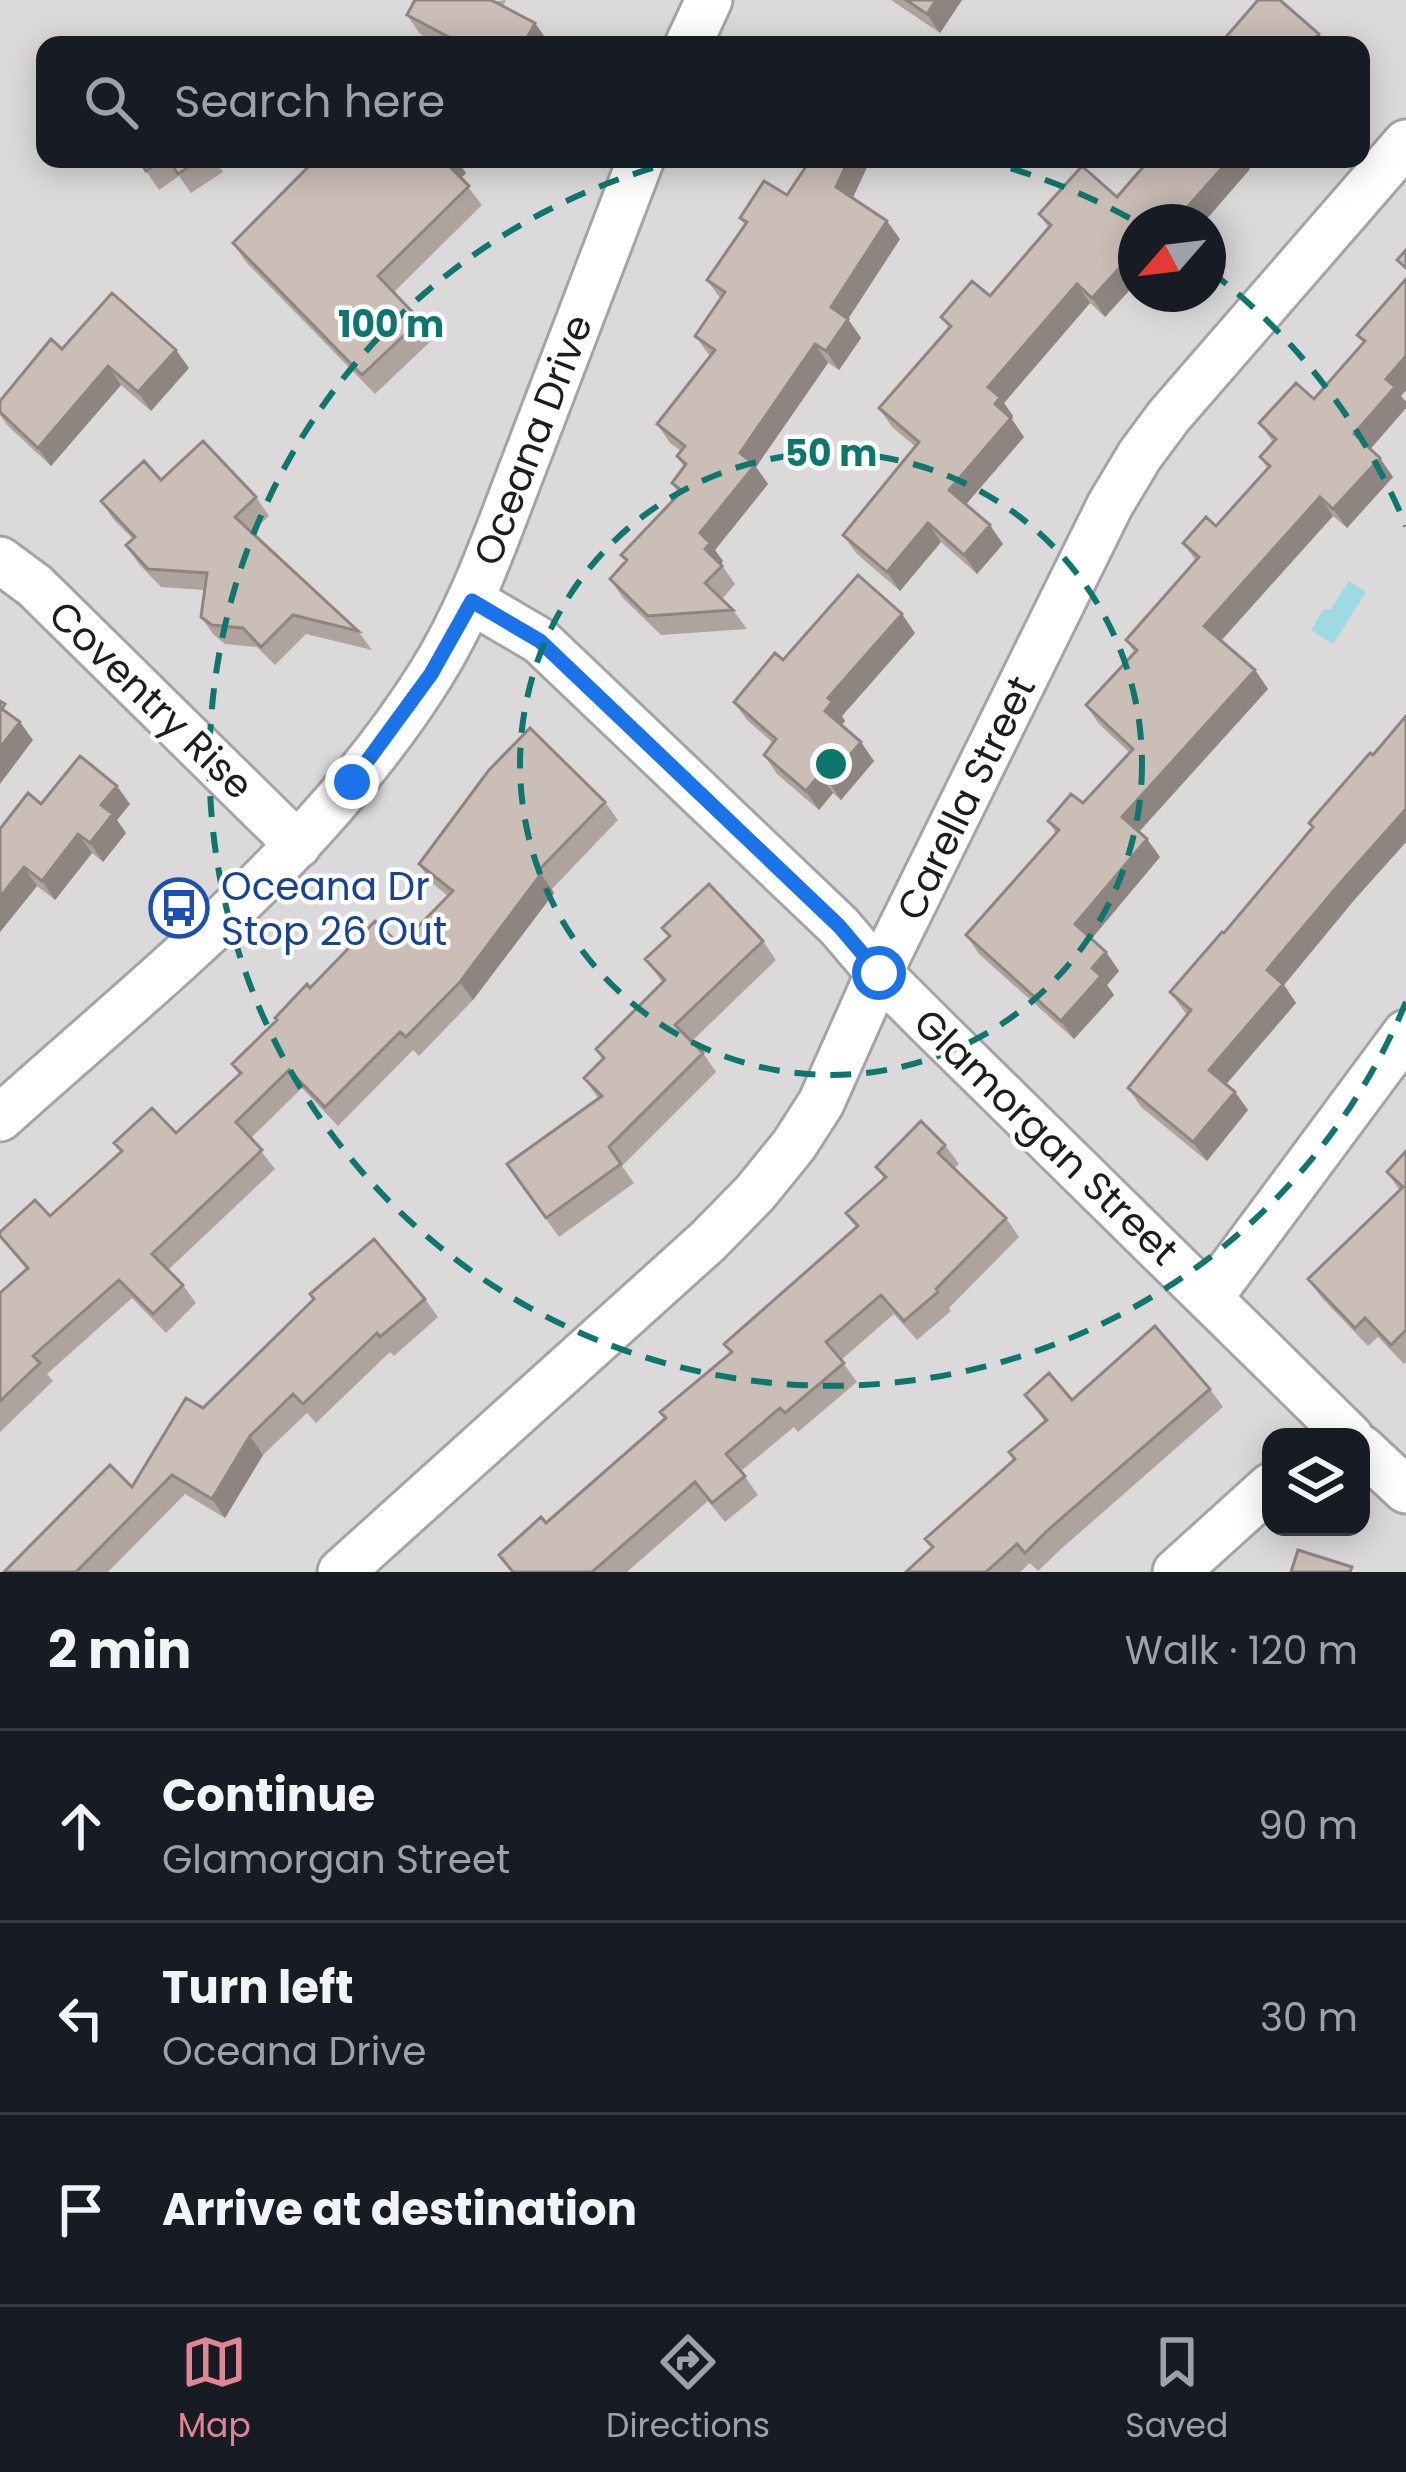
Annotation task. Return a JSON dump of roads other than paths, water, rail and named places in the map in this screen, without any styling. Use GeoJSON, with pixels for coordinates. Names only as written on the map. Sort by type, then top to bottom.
{"type":"FeatureCollection","features":[{"type":"Feature","properties":{"kind":"street"},"geometry":{"type":"LineString","coordinates":[[692,36],[709,0]]}},
{"type":"Feature","properties":{"kind":"street","name":"Carella Street"},"geometry":{"type":"LineString","coordinates":[[341,1572],[708,1241],[794,1145],[821,1103],[879,973],[1110,506],[1140,455],[1406,143]]}},
{"type":"Feature","properties":{"kind":"street","name":"Oceana Drive"},"geometry":{"type":"LineString","coordinates":[[0,1118],[298,844],[352,782],[431,674],[472,601],[638,168]]}},
{"type":"Feature","properties":{"kind":"street","name":"Coventry Rise"},"geometry":{"type":"LineString","coordinates":[[0,560],[34,586],[298,844]]}},
{"type":"Feature","properties":{"kind":"street","name":"Glamorgan Street"},"geometry":{"type":"LineString","coordinates":[[472,601],[540,641],[839,926],[879,973],[1210,1298],[1334,1428]]}},
{"type":"Feature","properties":{"kind":"street"},"geometry":{"type":"LineString","coordinates":[[1210,1298],[1406,1033]]}},
{"type":"Feature","properties":{"kind":"street","name":"Glamorgan Street"},"geometry":{"type":"LineString","coordinates":[[1370,1460],[1406,1490]]}},
{"type":"Feature","properties":{"kind":"street"},"geometry":{"type":"LineString","coordinates":[[1176,1572],[1262,1494]]}},
{"type":"Feature","properties":{"kind":"water"},"geometry":{"type":"Polygon","coordinates":[[[1349,581],[1366,592],[1333,644],[1311,630],[1349,581]]]}},
{"type":"Feature","properties":{"kind":"place","name":"Oceana Dr Stop 26 Out"},"geometry":{"type":"Point","coordinates":[179,908]}}]}
